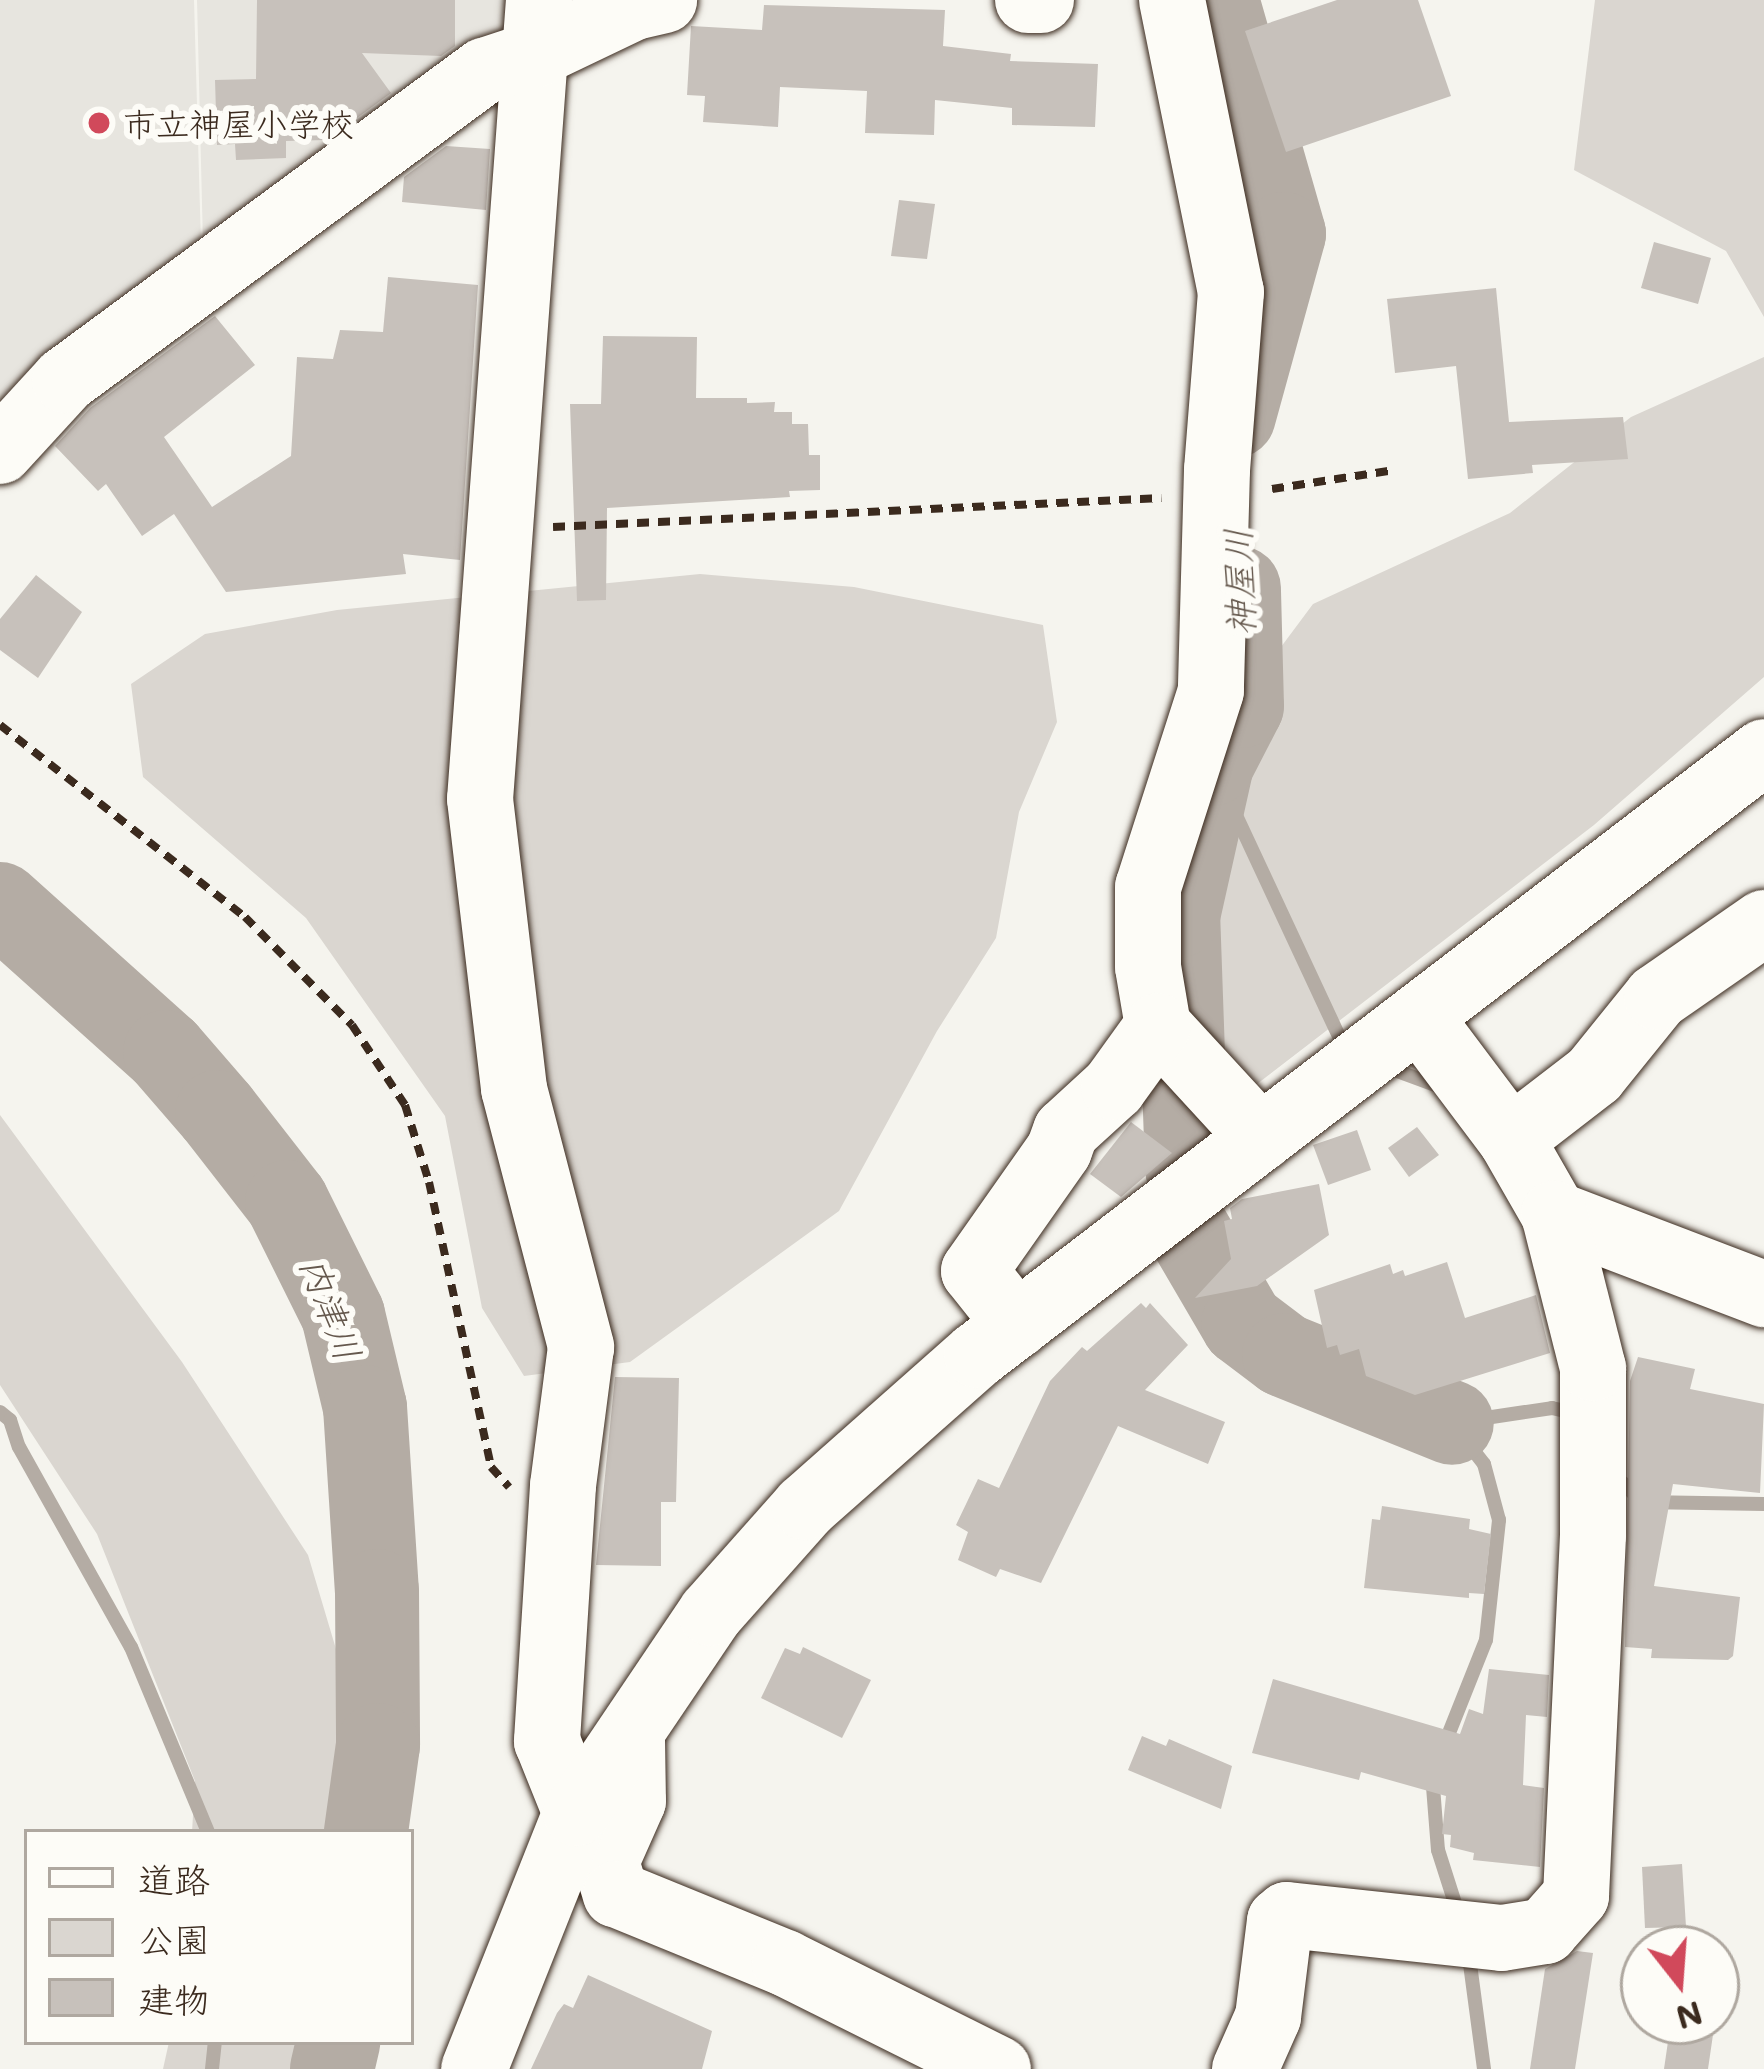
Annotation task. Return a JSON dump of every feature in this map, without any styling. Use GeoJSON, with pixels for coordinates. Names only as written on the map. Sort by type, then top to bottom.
{"type":"FeatureCollection","features":[{"type":"Feature","properties":{"kind":"street"},"geometry":{"type":"LineString","coordinates":[[0,451],[65,380],[537,27],[664,0]]}},
{"type":"Feature","properties":{"kind":"street"},"geometry":{"type":"LineString","coordinates":[[1028,0],[1041,0]]}},
{"type":"Feature","properties":{"kind":"street"},"geometry":{"type":"LineString","coordinates":[[1172,0],[1231,292],[1233,494],[1211,691],[1148,887],[1148,967],[1174,1043],[1261,1138]]}},
{"type":"Feature","properties":{"kind":"street"},"geometry":{"type":"LineString","coordinates":[[537,27],[480,800],[514,1089],[580,1347],[559,1545],[547,1741],[576,1813]]}},
{"type":"Feature","properties":{"kind":"street"},"geometry":{"type":"LineString","coordinates":[[474,2069],[502,1986],[576,1813],[711,1613],[805,1508],[1017,1325],[1764,752]]}},
{"type":"Feature","properties":{"kind":"street"},"geometry":{"type":"LineString","coordinates":[[1511,1139],[1594,1075],[1657,997],[1764,923]]}},
{"type":"Feature","properties":{"kind":"street"},"geometry":{"type":"LineString","coordinates":[[1245,2069],[1268,2017],[1280,1921],[1287,1915],[1502,1938],[1545,1931],[1576,1896],[1593,1535],[1593,1368],[1554,1214],[1511,1139],[1420,1018]]}},
{"type":"Feature","properties":{"kind":"street"},"geometry":{"type":"LineString","coordinates":[[1017,1325],[974,1270],[1059,1150],[1066,1131],[1114,1087],[1174,1043]]}},
{"type":"Feature","properties":{"kind":"street"},"geometry":{"type":"LineString","coordinates":[[1554,1214],[1764,1294]]}},
{"type":"Feature","properties":{"kind":"street"},"geometry":{"type":"LineString","coordinates":[[616,1894],[606,1862],[633,1801],[632,1731]]}},
{"type":"Feature","properties":{"kind":"street"},"geometry":{"type":"LineString","coordinates":[[502,1986],[542,1957],[588,1909],[616,1894]]}},
{"type":"Feature","properties":{"kind":"street"},"geometry":{"type":"LineString","coordinates":[[616,1894],[785,1963],[998,2069]]}},
{"type":"Feature","properties":{"kind":"path"},"geometry":{"type":"LineString","coordinates":[[498,520],[572,529],[1233,494],[1395,470]]}},
{"type":"Feature","properties":{"kind":"path"},"geometry":{"type":"LineString","coordinates":[[0,724],[245,916],[352,1025],[405,1106],[423,1162],[491,1467],[559,1545]]}},
{"type":"Feature","properties":{"kind":"shaded area","name":"市立神屋小学校"},"geometry":{"type":"Polygon","coordinates":[[[0,0],[194,0],[201,245],[0,415],[0,0]]]}},
{"type":"Feature","properties":{"kind":"shaded area"},"geometry":{"type":"Polygon","coordinates":[[[197,0],[518,0],[516,25],[203,244],[197,0]]]}},
{"type":"Feature","properties":{"kind":"green space"},"geometry":{"type":"Polygon","coordinates":[[[1595,0],[1764,0],[1764,317],[1726,251],[1574,170],[1595,0]]]}},
{"type":"Feature","properties":{"kind":"green space"},"geometry":{"type":"Polygon","coordinates":[[[1764,357],[1764,677],[1594,825],[1201,1127],[1162,1093],[1167,974],[1158,896],[1225,722],[1313,604],[1510,513],[1631,417],[1764,357]]]}},
{"type":"Feature","properties":{"kind":"green space"},"geometry":{"type":"Polygon","coordinates":[[[700,574],[854,587],[1043,625],[1057,722],[1019,812],[996,938],[937,1031],[839,1211],[630,1362],[524,1376],[482,1308],[445,1116],[306,918],[143,777],[131,684],[205,634],[337,610],[700,574]]]}},
{"type":"Feature","properties":{"kind":"green space"},"geometry":{"type":"Polygon","coordinates":[[[0,1115],[182,1362],[308,1555],[358,1723],[347,1829],[192,1829],[195,1781],[97,1534],[0,1385],[0,1115]]]}},
{"type":"Feature","properties":{"kind":"green space"},"geometry":{"type":"Polygon","coordinates":[[[168,2045],[312,2045],[299,2069],[163,2069],[168,2045]]]}},
{"type":"Feature","properties":{"kind":"building"},"geometry":{"type":"Polygon","coordinates":[[[257,0],[455,0],[455,46],[441,56],[362,53],[391,93],[327,140],[286,141],[286,158],[236,160],[235,144],[217,145],[215,80],[256,79],[257,0]]]}},
{"type":"Feature","properties":{"kind":"building"},"geometry":{"type":"Polygon","coordinates":[[[1337,0],[1418,0],[1451,96],[1286,152],[1245,31],[1337,0]]]}},
{"type":"Feature","properties":{"kind":"building"},"geometry":{"type":"Polygon","coordinates":[[[764,5],[945,10],[943,46],[1011,54],[1010,61],[1098,64],[1095,127],[1012,125],[1012,108],[935,100],[934,135],[865,133],[867,91],[780,87],[778,127],[703,122],[705,96],[687,95],[691,26],[762,30],[764,5]]]}},
{"type":"Feature","properties":{"kind":"building"},"geometry":{"type":"Polygon","coordinates":[[[446,146],[490,149],[486,210],[402,202],[404,177],[446,146]]]}},
{"type":"Feature","properties":{"kind":"building"},"geometry":{"type":"Polygon","coordinates":[[[899,200],[935,204],[927,259],[891,256],[899,200]]]}},
{"type":"Feature","properties":{"kind":"building"},"geometry":{"type":"Polygon","coordinates":[[[1654,242],[1711,258],[1698,304],[1641,288],[1654,242]]]}},
{"type":"Feature","properties":{"kind":"building"},"geometry":{"type":"Polygon","coordinates":[[[388,277],[478,285],[460,560],[403,554],[406,574],[226,592],[174,514],[142,536],[106,484],[98,491],[55,446],[90,408],[215,316],[255,365],[164,437],[212,507],[291,456],[297,357],[333,359],[340,330],[383,332],[388,277]]]}},
{"type":"Feature","properties":{"kind":"building"},"geometry":{"type":"Polygon","coordinates":[[[1496,288],[1509,422],[1623,417],[1628,459],[1532,465],[1533,473],[1468,479],[1456,366],[1395,373],[1387,299],[1496,288]]]}},
{"type":"Feature","properties":{"kind":"building"},"geometry":{"type":"Polygon","coordinates":[[[603,336],[697,337],[696,398],[775,402],[774,412],[792,412],[792,424],[808,424],[809,455],[820,455],[820,490],[789,491],[790,497],[607,508],[606,600],[577,601],[570,404],[601,404],[603,336]]]}},
{"type":"Feature","properties":{"kind":"building"},"geometry":{"type":"Polygon","coordinates":[[[36,575],[82,612],[38,678],[0,650],[0,619],[36,575]]]}},
{"type":"Feature","properties":{"kind":"building"},"geometry":{"type":"Polygon","coordinates":[[[1131,1122],[1172,1153],[1121,1197],[1090,1174],[1131,1122]]]}},
{"type":"Feature","properties":{"kind":"building"},"geometry":{"type":"Polygon","coordinates":[[[1417,1127],[1439,1155],[1409,1177],[1388,1148],[1417,1127]]]}},
{"type":"Feature","properties":{"kind":"building"},"geometry":{"type":"Polygon","coordinates":[[[1357,1130],[1371,1170],[1328,1185],[1313,1145],[1357,1130]]]}},
{"type":"Feature","properties":{"kind":"building"},"geometry":{"type":"Polygon","coordinates":[[[1319,1184],[1329,1235],[1257,1286],[1195,1298],[1231,1259],[1224,1221],[1232,1219],[1230,1208],[1242,1199],[1319,1184]]]}},
{"type":"Feature","properties":{"kind":"building"},"geometry":{"type":"Polygon","coordinates":[[[1447,1262],[1465,1318],[1536,1295],[1550,1353],[1415,1395],[1366,1376],[1359,1349],[1340,1355],[1337,1345],[1327,1348],[1314,1290],[1390,1264],[1393,1274],[1403,1270],[1405,1276],[1447,1262]]]}},
{"type":"Feature","properties":{"kind":"building"},"geometry":{"type":"Polygon","coordinates":[[[1141,1303],[1146,1308],[1150,1303],[1188,1345],[1145,1390],[1225,1422],[1208,1464],[1118,1426],[1041,1583],[1000,1569],[996,1577],[958,1560],[968,1532],[956,1525],[978,1479],[999,1488],[1050,1381],[1082,1347],[1087,1351],[1141,1303]]]}},
{"type":"Feature","properties":{"kind":"building"},"geometry":{"type":"Polygon","coordinates":[[[1638,1357],[1695,1369],[1690,1389],[1764,1404],[1760,1493],[1673,1484],[1654,1586],[1740,1597],[1733,1656],[1728,1660],[1651,1658],[1652,1649],[1625,1647],[1630,1381],[1638,1357]]]}},
{"type":"Feature","properties":{"kind":"building"},"geometry":{"type":"Polygon","coordinates":[[[615,1377],[679,1378],[676,1502],[661,1502],[661,1566],[596,1565],[615,1377]]]}},
{"type":"Feature","properties":{"kind":"building"},"geometry":{"type":"Polygon","coordinates":[[[1382,1506],[1470,1519],[1469,1529],[1491,1534],[1484,1594],[1469,1593],[1469,1598],[1364,1588],[1372,1519],[1380,1520],[1382,1506]]]}},
{"type":"Feature","properties":{"kind":"building"},"geometry":{"type":"Polygon","coordinates":[[[803,1647],[871,1680],[842,1738],[761,1698],[785,1648],[800,1654],[803,1647]]]}},
{"type":"Feature","properties":{"kind":"building"},"geometry":{"type":"Polygon","coordinates":[[[1489,1669],[1549,1675],[1547,1717],[1526,1715],[1523,1785],[1544,1788],[1540,1867],[1473,1860],[1474,1853],[1450,1847],[1451,1835],[1442,1834],[1446,1796],[1361,1772],[1359,1780],[1252,1753],[1273,1679],[1460,1734],[1469,1709],[1483,1714],[1489,1669]]]}},
{"type":"Feature","properties":{"kind":"building"},"geometry":{"type":"Polygon","coordinates":[[[1142,1736],[1166,1746],[1169,1739],[1232,1766],[1221,1809],[1128,1770],[1142,1736]]]}},
{"type":"Feature","properties":{"kind":"building"},"geometry":{"type":"Polygon","coordinates":[[[1682,1864],[1686,1925],[1645,1925],[1642,1867],[1682,1864]]]}},
{"type":"Feature","properties":{"kind":"building"},"geometry":{"type":"Polygon","coordinates":[[[1577,1951],[1593,1953],[1575,2069],[1530,2069],[1545,1969],[1577,1951]]]}},
{"type":"Feature","properties":{"kind":"building"},"geometry":{"type":"Polygon","coordinates":[[[588,1975],[712,2031],[702,2069],[531,2069],[557,2013],[564,2004],[573,2008],[588,1975]]]}},
{"type":"Feature","properties":{"kind":"building"},"geometry":{"type":"Polygon","coordinates":[[[1668,2045],[1712,2045],[1708,2069],[1664,2069],[1668,2045]]]}},
{"type":"Feature","properties":{"kind":"waterway","name":"神屋川"},"geometry":{"type":"LineString","coordinates":[[1217,0],[1284,234],[1234,416]]}},
{"type":"Feature","properties":{"kind":"waterway","name":"神屋川"},"geometry":{"type":"LineString","coordinates":[[1187,1169],[1178,916],[1212,764],[1242,706],[1239,588]]}},
{"type":"Feature","properties":{"kind":"waterway"},"geometry":{"type":"LineString","coordinates":[[1212,764],[1340,1039]]}},
{"type":"Feature","properties":{"kind":"waterway","name":"内津川"},"geometry":{"type":"LineString","coordinates":[[0,904],[165,1052],[217,1112],[287,1202],[343,1315],[365,1407],[377,1591],[378,1745],[366,1829]]}},
{"type":"Feature","properties":{"kind":"waterway"},"geometry":{"type":"LineString","coordinates":[[1397,1071],[1441,1087]]}},
{"type":"Feature","properties":{"kind":"waterway","name":"神屋川"},"geometry":{"type":"LineString","coordinates":[[1188,1230],[1243,1324],[1284,1355],[1452,1423]]}},
{"type":"Feature","properties":{"kind":"waterway"},"geometry":{"type":"LineString","coordinates":[[1443,1748],[1486,1640],[1499,1520],[1484,1464],[1452,1423],[1552,1408],[1573,1413]]}},
{"type":"Feature","properties":{"kind":"waterway"},"geometry":{"type":"LineString","coordinates":[[0,1412],[10,1420],[19,1447],[131,1647],[207,1829]]}},
{"type":"Feature","properties":{"kind":"waterway"},"geometry":{"type":"LineString","coordinates":[[1623,1483],[1642,1502],[1764,1504]]}},
{"type":"Feature","properties":{"kind":"waterway"},"geometry":{"type":"LineString","coordinates":[[1432,1774],[1438,1850],[1459,1916]]}},
{"type":"Feature","properties":{"kind":"waterway"},"geometry":{"type":"LineString","coordinates":[[1468,1949],[1484,2069]]}},
{"type":"Feature","properties":{"kind":"waterway"},"geometry":{"type":"LineString","coordinates":[[212,2069],[215,2045]]}},
{"type":"Feature","properties":{"kind":"waterway","name":"内津川"},"geometry":{"type":"LineString","coordinates":[[332,2069],[337,2045]]}},
{"type":"Feature","properties":{"kind":"place","name":"市立神屋小学校"},"geometry":{"type":"Point","coordinates":[99,123]}}]}
